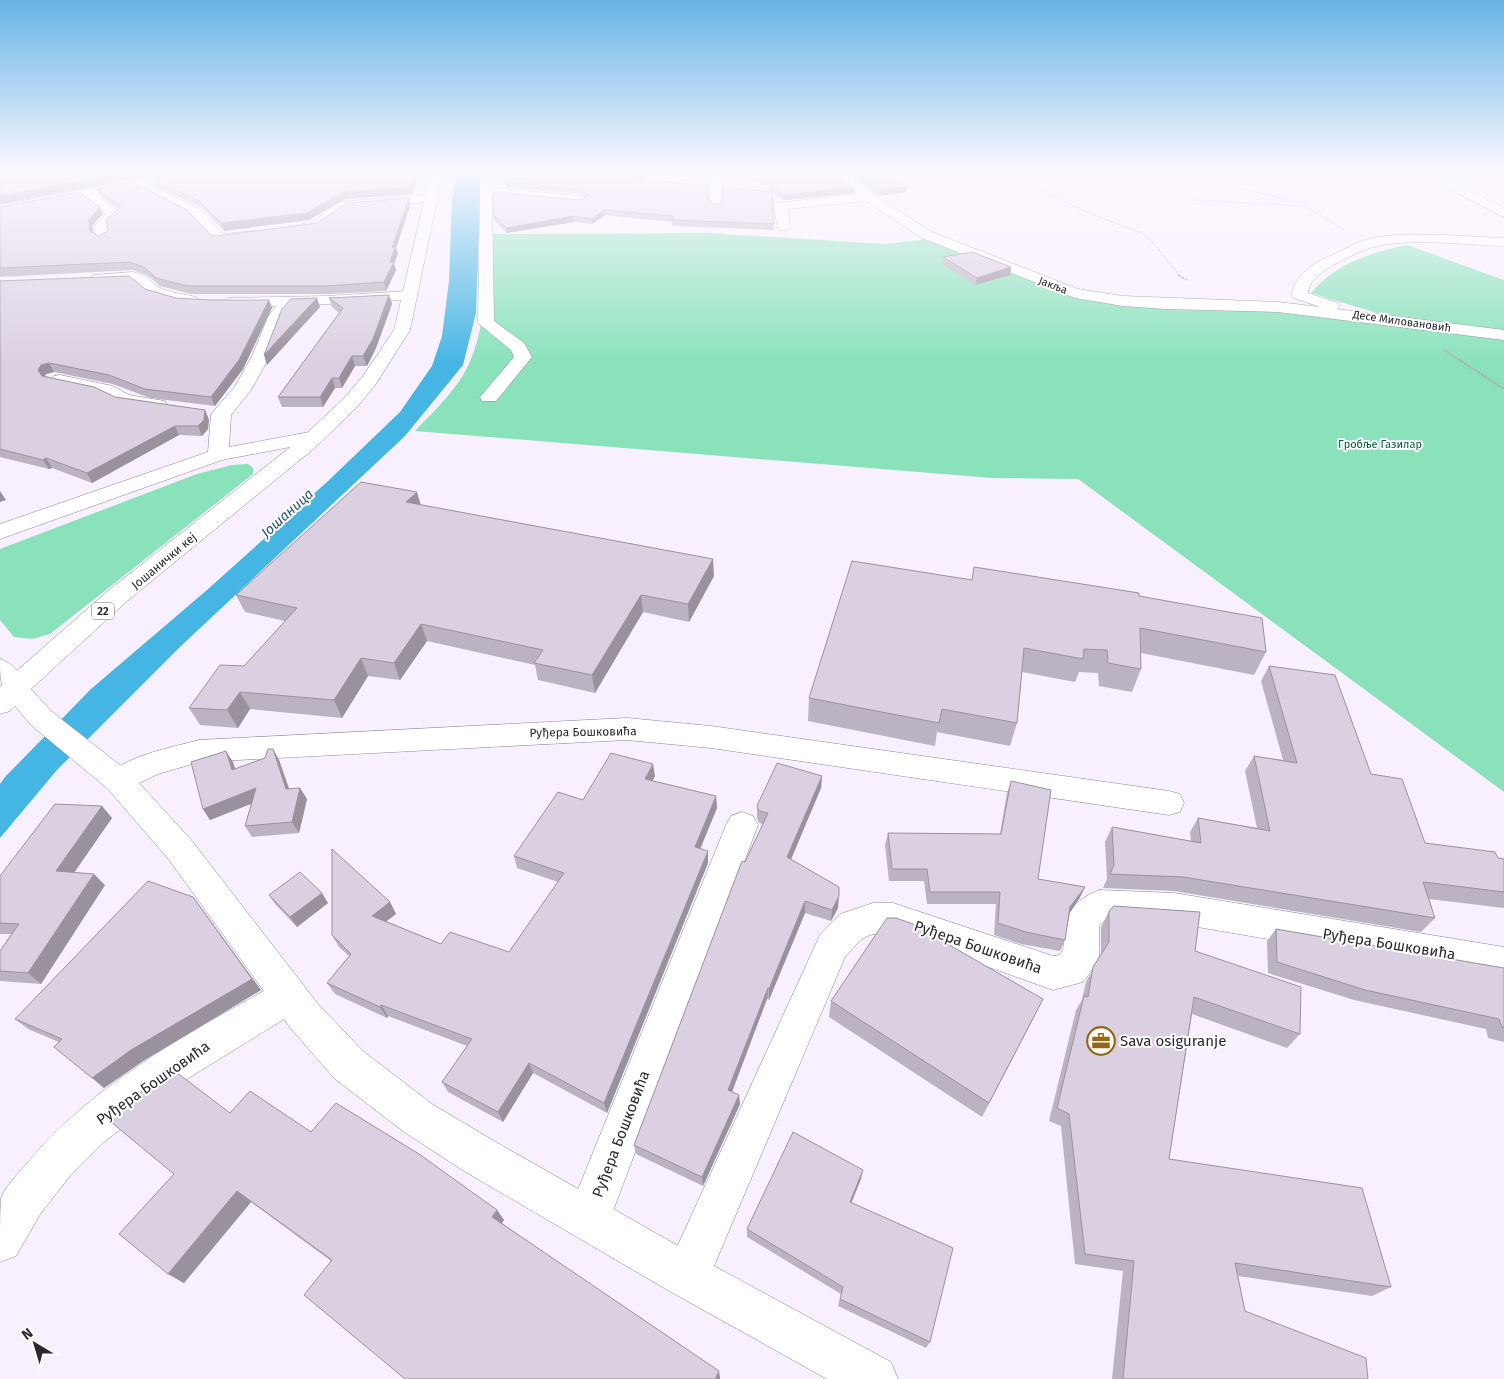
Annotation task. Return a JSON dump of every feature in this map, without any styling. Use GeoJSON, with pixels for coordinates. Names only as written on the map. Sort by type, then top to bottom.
{"type":"FeatureCollection","features":[{"type":"Feature","properties":{"kind":"street"},"geometry":{"type":"LineString","coordinates":[[217,235],[220,238],[249,235]]}},
{"type":"Feature","properties":{"kind":"street","name":"Јошанички кеј"},"geometry":{"type":"LineString","coordinates":[[5,687],[83,628],[315,437],[371,382],[390,354],[402,330],[424,235]]}},
{"type":"Feature","properties":{"kind":"street"},"geometry":{"type":"LineString","coordinates":[[487,235],[486,323],[518,347],[523,357],[489,397]]}},
{"type":"Feature","properties":{"kind":"street","name":"Јакља"},"geometry":{"type":"LineString","coordinates":[[930,235],[1074,292],[1116,300],[1157,304],[1257,306],[1354,316]]}},
{"type":"Feature","properties":{"kind":"street","name":"Десе Миловановић"},"geometry":{"type":"LineString","coordinates":[[1504,242],[1421,239],[1374,243],[1324,264],[1310,275],[1301,286],[1300,295],[1303,298],[1338,308],[1354,316],[1504,335]]}},
{"type":"Feature","properties":{"kind":"street"},"geometry":{"type":"LineString","coordinates":[[80,281],[133,277],[141,279],[146,288],[158,293],[178,299],[211,301],[326,301],[410,296]]}},
{"type":"Feature","properties":{"kind":"street"},"geometry":{"type":"LineString","coordinates":[[218,455],[212,413],[242,390],[262,356],[276,317],[288,301]]}},
{"type":"Feature","properties":{"kind":"street"},"geometry":{"type":"LineString","coordinates":[[54,379],[106,390],[111,395],[130,400],[176,407]]}},
{"type":"Feature","properties":{"kind":"street"},"geometry":{"type":"LineString","coordinates":[[0,532],[139,481],[218,455],[315,437]]}},
{"type":"Feature","properties":{"kind":"street"},"geometry":{"type":"LineString","coordinates":[[5,687],[109,774],[181,851],[289,996],[350,1065],[418,1118],[687,1276],[874,1379]]}},
{"type":"Feature","properties":{"kind":"street","name":"Руђера Бошковића"},"geometry":{"type":"LineString","coordinates":[[109,774],[148,766],[199,751],[626,729],[711,737],[1169,803]]}},
{"type":"Feature","properties":{"kind":"street","name":"Руђера Бошковића"},"geometry":{"type":"LineString","coordinates":[[588,1219],[742,825]]}},
{"type":"Feature","properties":{"kind":"street","name":"Руђера Бошковића"},"geometry":{"type":"LineString","coordinates":[[687,1276],[809,994],[832,946],[852,925],[873,918],[893,918],[1053,973],[1070,970],[1081,956],[1082,923],[1089,912],[1100,905],[1174,908],[1504,963]]}},
{"type":"Feature","properties":{"kind":"street","name":"Руђера Бошковића"},"geometry":{"type":"LineString","coordinates":[[0,1240],[16,1210],[40,1178],[70,1144],[112,1107],[210,1043],[289,996]]}},
{"type":"Feature","properties":{"kind":"path"},"geometry":{"type":"LineString","coordinates":[[1145,235],[1152,240],[1178,275],[1191,282]]}},
{"type":"Feature","properties":{"kind":"path"},"geometry":{"type":"LineString","coordinates":[[1357,235],[1374,243]]}},
{"type":"Feature","properties":{"kind":"path"},"geometry":{"type":"LineString","coordinates":[[1409,323],[1419,334],[1504,390]]}},
{"type":"Feature","properties":{"kind":"green space","name":"Гробље Газилар"},"geometry":{"type":"Polygon","coordinates":[[[487,235],[747,235],[886,244],[934,238],[1075,293],[1225,305],[1504,335],[1504,792],[1078,479],[992,478],[415,431],[461,379],[471,359],[483,314],[487,235]]]}},
{"type":"Feature","properties":{"kind":"green space"},"geometry":{"type":"Polygon","coordinates":[[[1407,245],[1504,280],[1504,333],[1380,314],[1311,293],[1331,274],[1354,261],[1407,245]]]}},
{"type":"Feature","properties":{"kind":"green space"},"geometry":{"type":"Polygon","coordinates":[[[248,464],[253,468],[253,474],[50,634],[32,639],[14,637],[0,620],[0,549],[197,474],[232,465],[248,464]]]}},
{"type":"Feature","properties":{"kind":"water"},"geometry":{"type":"Polygon","coordinates":[[[451,235],[479,235],[476,313],[463,365],[405,436],[182,645],[57,770],[0,838],[0,784],[5,777],[91,689],[207,590],[327,482],[400,412],[432,366],[442,336],[449,281],[451,235]]]}},
{"type":"Feature","properties":{"kind":"building"},"geometry":{"type":"Polygon","coordinates":[[[0,235],[396,235],[392,248],[396,246],[390,262],[394,262],[384,282],[326,286],[188,286],[156,278],[144,267],[129,262],[0,268],[0,235]]]}},
{"type":"Feature","properties":{"kind":"building"},"geometry":{"type":"Polygon","coordinates":[[[972,252],[1011,267],[977,278],[943,257],[972,252]]]}},
{"type":"Feature","properties":{"kind":"building"},"geometry":{"type":"Polygon","coordinates":[[[129,276],[145,289],[176,298],[269,300],[239,360],[211,397],[145,389],[109,375],[49,363],[41,365],[38,370],[42,376],[94,387],[115,397],[205,410],[204,420],[198,426],[175,426],[87,473],[46,458],[43,460],[0,449],[0,281],[129,276]]]}},
{"type":"Feature","properties":{"kind":"building"},"geometry":{"type":"Polygon","coordinates":[[[389,295],[373,339],[363,356],[352,356],[339,378],[332,378],[320,397],[278,397],[343,308],[329,298],[389,295]]]}},
{"type":"Feature","properties":{"kind":"building"},"geometry":{"type":"Polygon","coordinates":[[[317,298],[264,355],[282,309],[291,299],[317,298]]]}},
{"type":"Feature","properties":{"kind":"building"},"geometry":{"type":"Polygon","coordinates":[[[361,482],[417,492],[406,502],[713,559],[688,604],[641,595],[592,675],[534,663],[543,650],[421,624],[394,663],[361,658],[334,700],[240,692],[227,710],[189,708],[220,665],[244,666],[297,608],[236,595],[361,482]]]}},
{"type":"Feature","properties":{"kind":"building"},"geometry":{"type":"Polygon","coordinates":[[[852,561],[972,580],[974,567],[1139,593],[1139,596],[1262,618],[1266,652],[1140,628],[1141,669],[1108,663],[1107,650],[1084,649],[1083,659],[1024,648],[1017,723],[942,709],[939,723],[809,698],[852,561]]]}},
{"type":"Feature","properties":{"kind":"building"},"geometry":{"type":"Polygon","coordinates":[[[1269,666],[1335,675],[1371,774],[1402,779],[1425,843],[1495,852],[1498,858],[1504,859],[1504,892],[1423,882],[1435,918],[1183,877],[1110,874],[1114,865],[1112,827],[1201,843],[1198,818],[1270,831],[1254,756],[1297,763],[1269,666]]]}},
{"type":"Feature","properties":{"kind":"building"},"geometry":{"type":"Polygon","coordinates":[[[268,749],[273,749],[286,789],[300,788],[292,822],[245,826],[256,788],[203,809],[191,762],[226,751],[232,770],[265,758],[268,749]]]}},
{"type":"Feature","properties":{"kind":"building"},"geometry":{"type":"Polygon","coordinates":[[[611,753],[653,764],[645,779],[716,796],[695,847],[708,851],[604,1103],[529,1063],[498,1112],[442,1082],[472,1039],[381,1005],[380,1007],[327,983],[351,954],[332,935],[332,849],[390,902],[372,916],[441,944],[450,932],[509,952],[564,873],[514,856],[558,792],[583,800],[611,753]]]}},
{"type":"Feature","properties":{"kind":"building"},"geometry":{"type":"Polygon","coordinates":[[[777,763],[822,776],[787,857],[839,887],[839,896],[832,910],[805,901],[728,1090],[739,1095],[702,1177],[634,1145],[742,861],[745,862],[768,813],[759,811],[757,806],[777,763]]]}},
{"type":"Feature","properties":{"kind":"building"},"geometry":{"type":"Polygon","coordinates":[[[1011,781],[1051,790],[1038,879],[1085,887],[1070,907],[1065,940],[1026,932],[998,923],[1000,892],[930,892],[927,869],[892,869],[888,833],[1001,834],[1011,781]]]}},
{"type":"Feature","properties":{"kind":"building"},"geometry":{"type":"Polygon","coordinates":[[[55,804],[102,806],[56,871],[94,874],[28,973],[0,971],[0,951],[19,924],[0,923],[0,876],[55,804]]]}},
{"type":"Feature","properties":{"kind":"building"},"geometry":{"type":"Polygon","coordinates":[[[300,872],[322,893],[290,917],[269,895],[300,872]]]}},
{"type":"Feature","properties":{"kind":"building"},"geometry":{"type":"Polygon","coordinates":[[[148,881],[193,897],[252,979],[131,1050],[92,1078],[54,1047],[62,1039],[15,1019],[148,881]]]}},
{"type":"Feature","properties":{"kind":"building"},"geometry":{"type":"Polygon","coordinates":[[[1114,906],[1200,912],[1195,951],[1301,987],[1300,1034],[1194,997],[1169,1159],[1362,1188],[1391,1287],[1235,1263],[1245,1311],[1366,1358],[1368,1379],[1123,1379],[1134,1261],[1085,1254],[1069,1114],[1057,1108],[1084,996],[1088,997],[1093,967],[1109,942],[1109,911],[1114,906]]]}},
{"type":"Feature","properties":{"kind":"building"},"geometry":{"type":"Polygon","coordinates":[[[887,918],[896,918],[913,924],[1043,999],[989,1103],[831,1001],[887,918]]]}},
{"type":"Feature","properties":{"kind":"building"},"geometry":{"type":"Polygon","coordinates":[[[1276,929],[1504,968],[1504,1028],[1499,1019],[1365,990],[1277,962],[1276,929]]]}},
{"type":"Feature","properties":{"kind":"building"},"geometry":{"type":"Polygon","coordinates":[[[172,1069],[230,1113],[250,1091],[311,1132],[336,1103],[419,1154],[497,1210],[492,1217],[719,1371],[715,1379],[405,1379],[304,1295],[332,1260],[237,1191],[168,1274],[119,1234],[174,1174],[106,1118],[172,1069]]]}},
{"type":"Feature","properties":{"kind":"building"},"geometry":{"type":"Polygon","coordinates":[[[793,1132],[863,1170],[850,1202],[953,1248],[930,1342],[840,1299],[843,1287],[747,1229],[793,1132]]]}},
{"type":"Feature","properties":{"kind":"place","name":"Sava osiguranje"},"geometry":{"type":"Point","coordinates":[1101,1041]}},
{"type":"Feature","properties":{"kind":"water label","name":"Јошаница"},"geometry":{"type":"Point","coordinates":[287,513]}}]}
